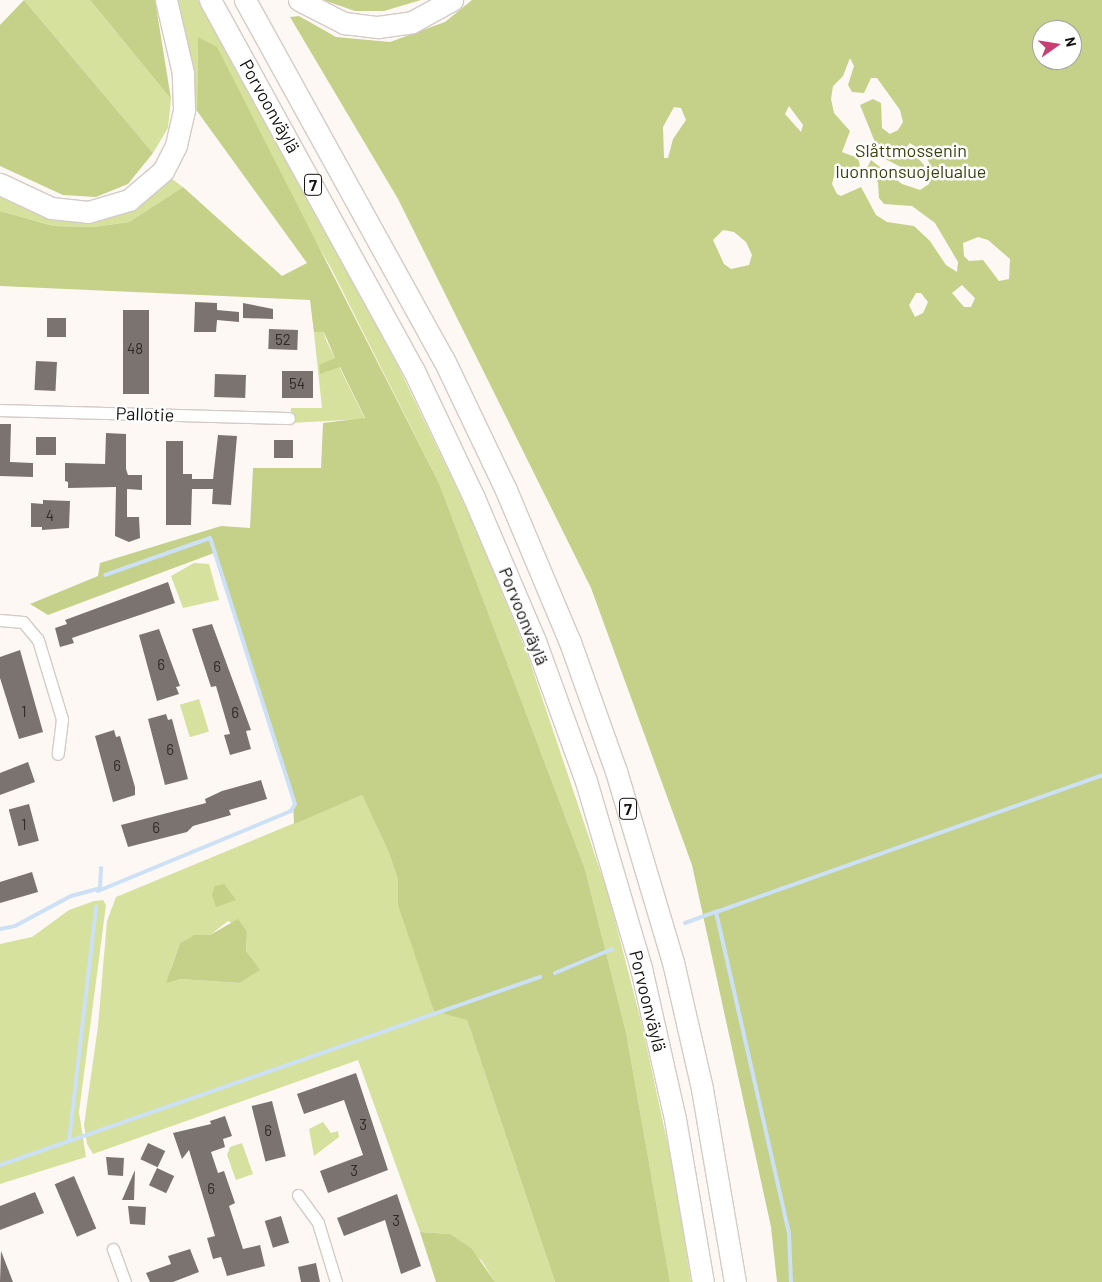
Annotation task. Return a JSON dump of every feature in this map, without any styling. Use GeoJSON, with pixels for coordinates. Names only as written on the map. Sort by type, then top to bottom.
{"type":"FeatureCollection","features":[{"type":"Feature","properties":{"kind":"highway"},"geometry":{"type":"LineString","coordinates":[[0,184],[51,208],[88,212],[129,200],[163,171],[176,145],[184,109],[182,73],[166,0]]}},
{"type":"Feature","properties":{"kind":"highway","name":"Porvoonväylä"},"geometry":{"type":"LineString","coordinates":[[210,0],[414,371],[474,498],[535,641],[586,782],[641,968],[675,1119],[703,1282]]}},
{"type":"Feature","properties":{"kind":"highway","name":"Porvoonväylä"},"geometry":{"type":"LineString","coordinates":[[245,0],[444,360],[506,490],[570,642],[616,771],[672,962],[702,1089],[734,1282]]}},
{"type":"Feature","properties":{"kind":"highway"},"geometry":{"type":"LineString","coordinates":[[299,0],[344,23],[378,27],[412,22],[452,0]]}},
{"type":"Feature","properties":{"kind":"street","name":"Pallotie"},"geometry":{"type":"LineString","coordinates":[[0,410],[289,418]]}},
{"type":"Feature","properties":{"kind":"street"},"geometry":{"type":"LineString","coordinates":[[0,620],[13,619],[28,625],[38,640],[62,719],[58,754]]}},
{"type":"Feature","properties":{"kind":"street"},"geometry":{"type":"LineString","coordinates":[[298,1194],[318,1223],[336,1282]]}},
{"type":"Feature","properties":{"kind":"street"},"geometry":{"type":"LineString","coordinates":[[113,1248],[125,1282]]}},
{"type":"Feature","properties":{"kind":"green space"},"geometry":{"type":"Polygon","coordinates":[[[24,0],[90,0],[171,99],[168,128],[153,153],[24,0]]]}},
{"type":"Feature","properties":{"kind":"green space"},"geometry":{"type":"Polygon","coordinates":[[[24,0],[153,153],[128,184],[96,197],[63,195],[0,166],[0,25],[24,0]]]}},
{"type":"Feature","properties":{"kind":"green space"},"geometry":{"type":"Polygon","coordinates":[[[90,0],[155,0],[171,99],[90,0]]]}},
{"type":"Feature","properties":{"kind":"green space"},"geometry":{"type":"Polygon","coordinates":[[[171,0],[198,0],[292,171],[398,366],[472,520],[527,653],[609,897],[642,1025],[675,1178],[691,1282],[670,1282],[626,1032],[585,869],[439,483],[331,268],[198,38],[197,111],[188,102],[171,0]]]}},
{"type":"Feature","properties":{"kind":"green space"},"geometry":{"type":"Polygon","coordinates":[[[323,0],[421,0],[384,11],[355,11],[323,0]]]}},
{"type":"Feature","properties":{"kind":"green space","name":"Slåttmossenin luonnonsuojelualue"},"geometry":{"type":"Polygon","coordinates":[[[472,0],[1102,0],[1102,1282],[777,1282],[771,1227],[692,865],[591,588],[398,199],[290,17],[299,16],[336,37],[390,42],[445,22],[472,0]],[[850,58],[843,76],[833,86],[831,99],[834,113],[850,131],[842,152],[858,158],[860,166],[846,172],[836,168],[832,184],[837,194],[841,196],[861,187],[876,215],[887,222],[914,226],[930,241],[946,265],[957,272],[958,262],[935,223],[912,206],[884,204],[879,198],[878,182],[866,170],[871,160],[902,184],[920,190],[929,184],[930,165],[925,153],[910,143],[907,146],[924,165],[921,177],[881,157],[860,105],[873,99],[881,103],[882,128],[890,134],[898,130],[903,122],[900,110],[877,78],[871,78],[864,93],[852,92],[848,85],[854,66],[850,58]],[[789,106],[785,114],[801,132],[803,125],[789,106]],[[674,107],[663,127],[664,158],[668,158],[673,139],[686,120],[681,108],[674,107]],[[723,230],[713,240],[724,264],[731,269],[749,265],[752,255],[746,242],[734,232],[723,230]],[[978,237],[963,243],[964,256],[969,261],[983,260],[999,281],[1009,279],[1010,259],[988,240],[978,237]],[[962,285],[952,293],[964,307],[971,307],[975,298],[962,285]],[[916,293],[909,305],[915,317],[923,313],[928,302],[921,293],[916,293]]]}},
{"type":"Feature","properties":{"kind":"green space"},"geometry":{"type":"Polygon","coordinates":[[[198,37],[217,47],[439,483],[585,869],[626,1032],[670,1282],[555,1282],[467,1020],[434,1011],[398,905],[398,880],[389,853],[362,795],[294,824],[293,800],[214,553],[48,615],[30,604],[98,576],[100,563],[221,526],[250,528],[253,468],[321,468],[323,423],[365,418],[340,367],[320,374],[319,365],[335,358],[324,332],[314,332],[310,300],[0,286],[0,211],[53,226],[94,227],[129,222],[183,187],[282,276],[307,263],[197,111],[198,37]]]}},
{"type":"Feature","properties":{"kind":"green space"},"geometry":{"type":"Polygon","coordinates":[[[172,179],[183,187],[129,222],[94,227],[53,226],[0,211],[0,190],[125,208],[172,179]]]}},
{"type":"Feature","properties":{"kind":"green space"},"geometry":{"type":"Polygon","coordinates":[[[311,305],[317,305],[326,340],[365,419],[290,423],[291,408],[322,408],[311,305]]]}},
{"type":"Feature","properties":{"kind":"green space"},"geometry":{"type":"Polygon","coordinates":[[[194,563],[209,564],[219,600],[183,608],[171,576],[194,563]]]}},
{"type":"Feature","properties":{"kind":"green space"},"geometry":{"type":"Polygon","coordinates":[[[199,699],[209,732],[190,737],[180,705],[199,699]]]}},
{"type":"Feature","properties":{"kind":"green space"},"geometry":{"type":"Polygon","coordinates":[[[362,795],[389,853],[398,880],[398,905],[467,1020],[555,1282],[495,1282],[482,1261],[450,1234],[420,1232],[358,1060],[93,1154],[87,1144],[84,1125],[98,1026],[107,921],[116,897],[362,795]],[[228,921],[210,935],[194,935],[180,943],[171,968],[180,979],[240,983],[259,970],[246,951],[247,932],[228,921]]]}},
{"type":"Feature","properties":{"kind":"green space"},"geometry":{"type":"Polygon","coordinates":[[[224,884],[236,900],[216,907],[212,895],[215,886],[224,884]]]}},
{"type":"Feature","properties":{"kind":"green space"},"geometry":{"type":"Polygon","coordinates":[[[103,900],[106,905],[79,1112],[86,1157],[0,1184],[0,944],[32,937],[69,910],[94,901],[103,900]]]}},
{"type":"Feature","properties":{"kind":"green space"},"geometry":{"type":"Polygon","coordinates":[[[238,919],[247,932],[246,951],[260,970],[240,983],[180,979],[166,983],[180,943],[194,935],[210,935],[238,919]]]}},
{"type":"Feature","properties":{"kind":"green space"},"geometry":{"type":"Polygon","coordinates":[[[323,1122],[331,1133],[338,1131],[339,1137],[314,1156],[309,1129],[323,1122]]]}},
{"type":"Feature","properties":{"kind":"green space"},"geometry":{"type":"Polygon","coordinates":[[[242,1143],[253,1174],[236,1180],[227,1155],[230,1147],[242,1143]]]}},
{"type":"Feature","properties":{"kind":"green space"},"geometry":{"type":"Polygon","coordinates":[[[420,1232],[450,1234],[472,1249],[495,1282],[436,1282],[420,1232]]]}},
{"type":"Feature","properties":{"kind":"building"},"geometry":{"type":"Polygon","coordinates":[[[195,302],[217,303],[217,310],[239,312],[239,322],[217,320],[216,332],[194,332],[195,302]]]}},
{"type":"Feature","properties":{"kind":"building"},"geometry":{"type":"Polygon","coordinates":[[[243,303],[273,309],[273,319],[243,318],[243,303]]]}},
{"type":"Feature","properties":{"kind":"building"},"geometry":{"type":"Polygon","coordinates":[[[123,310],[149,310],[149,394],[123,394],[123,310]]]}},
{"type":"Feature","properties":{"kind":"building"},"geometry":{"type":"Polygon","coordinates":[[[47,318],[66,318],[66,337],[47,337],[47,318]]]}},
{"type":"Feature","properties":{"kind":"building"},"geometry":{"type":"Polygon","coordinates":[[[269,329],[298,330],[297,350],[268,349],[269,329]]]}},
{"type":"Feature","properties":{"kind":"building"},"geometry":{"type":"Polygon","coordinates":[[[36,361],[57,362],[55,391],[34,390],[36,361]]]}},
{"type":"Feature","properties":{"kind":"building"},"geometry":{"type":"Polygon","coordinates":[[[282,371],[313,371],[313,398],[282,398],[282,371]]]}},
{"type":"Feature","properties":{"kind":"building"},"geometry":{"type":"Polygon","coordinates":[[[215,374],[246,375],[245,398],[214,397],[215,374]]]}},
{"type":"Feature","properties":{"kind":"building"},"geometry":{"type":"Polygon","coordinates":[[[0,424],[11,424],[10,462],[33,463],[33,477],[0,476],[0,424]]]}},
{"type":"Feature","properties":{"kind":"building"},"geometry":{"type":"Polygon","coordinates":[[[106,433],[126,434],[126,469],[128,475],[142,475],[142,490],[127,489],[127,517],[139,517],[140,538],[129,542],[115,536],[116,487],[68,488],[68,482],[65,481],[65,463],[105,464],[106,433]]]}},
{"type":"Feature","properties":{"kind":"building"},"geometry":{"type":"Polygon","coordinates":[[[218,435],[237,436],[231,505],[212,504],[213,489],[192,489],[191,525],[166,525],[166,441],[183,441],[183,474],[192,474],[192,479],[213,479],[218,435]]]}},
{"type":"Feature","properties":{"kind":"building"},"geometry":{"type":"Polygon","coordinates":[[[36,437],[56,437],[56,455],[36,455],[36,437]]]}},
{"type":"Feature","properties":{"kind":"building"},"geometry":{"type":"Polygon","coordinates":[[[274,440],[293,440],[293,458],[274,458],[274,440]]]}},
{"type":"Feature","properties":{"kind":"building"},"geometry":{"type":"Polygon","coordinates":[[[43,500],[70,501],[69,528],[42,530],[42,527],[31,527],[31,503],[43,504],[43,500]]]}},
{"type":"Feature","properties":{"kind":"building"},"geometry":{"type":"Polygon","coordinates":[[[168,582],[175,603],[72,638],[74,643],[60,647],[55,628],[67,624],[65,620],[168,582]]]}},
{"type":"Feature","properties":{"kind":"building"},"geometry":{"type":"Polygon","coordinates":[[[212,624],[251,730],[246,731],[251,749],[230,755],[224,735],[230,734],[216,686],[211,687],[192,629],[212,624]]]}},
{"type":"Feature","properties":{"kind":"building"},"geometry":{"type":"Polygon","coordinates":[[[159,629],[180,686],[176,687],[179,694],[157,701],[139,635],[159,629]]]}},
{"type":"Feature","properties":{"kind":"building"},"geometry":{"type":"Polygon","coordinates":[[[20,650],[43,732],[19,739],[0,678],[0,657],[20,650]]]}},
{"type":"Feature","properties":{"kind":"building"},"geometry":{"type":"Polygon","coordinates":[[[166,714],[168,720],[172,719],[188,779],[165,785],[148,719],[166,714]]]}},
{"type":"Feature","properties":{"kind":"building"},"geometry":{"type":"Polygon","coordinates":[[[114,730],[116,737],[120,736],[135,787],[135,795],[113,802],[95,736],[114,730]]]}},
{"type":"Feature","properties":{"kind":"building"},"geometry":{"type":"Polygon","coordinates":[[[28,762],[35,782],[0,795],[0,773],[28,762]]]}},
{"type":"Feature","properties":{"kind":"building"},"geometry":{"type":"Polygon","coordinates":[[[261,780],[267,799],[229,810],[231,815],[193,826],[187,832],[128,847],[121,825],[206,803],[205,799],[222,791],[261,780]]]}},
{"type":"Feature","properties":{"kind":"building"},"geometry":{"type":"Polygon","coordinates":[[[29,804],[39,841],[19,846],[9,809],[29,804]]]}},
{"type":"Feature","properties":{"kind":"building"},"geometry":{"type":"Polygon","coordinates":[[[32,872],[38,892],[0,903],[0,882],[32,872]]]}},
{"type":"Feature","properties":{"kind":"building"},"geometry":{"type":"Polygon","coordinates":[[[356,1073],[388,1170],[328,1193],[320,1171],[363,1155],[344,1100],[304,1114],[297,1094],[356,1073]]]}},
{"type":"Feature","properties":{"kind":"building"},"geometry":{"type":"Polygon","coordinates":[[[272,1101],[286,1156],[265,1161],[252,1106],[272,1101]]]}},
{"type":"Feature","properties":{"kind":"building"},"geometry":{"type":"Polygon","coordinates":[[[225,1116],[232,1136],[223,1139],[225,1147],[211,1152],[218,1173],[224,1171],[235,1203],[229,1206],[243,1249],[260,1245],[265,1266],[227,1276],[221,1257],[213,1259],[207,1238],[215,1236],[189,1150],[182,1159],[173,1133],[211,1124],[210,1121],[225,1116]]]}},
{"type":"Feature","properties":{"kind":"building"},"geometry":{"type":"Polygon","coordinates":[[[148,1143],[165,1151],[158,1167],[140,1159],[148,1143]]]}},
{"type":"Feature","properties":{"kind":"building"},"geometry":{"type":"Polygon","coordinates":[[[106,1157],[124,1158],[123,1176],[108,1175],[106,1157]]]}},
{"type":"Feature","properties":{"kind":"building"},"geometry":{"type":"Polygon","coordinates":[[[157,1168],[174,1176],[166,1193],[149,1185],[157,1168]]]}},
{"type":"Feature","properties":{"kind":"building"},"geometry":{"type":"Polygon","coordinates":[[[135,1170],[134,1200],[122,1200],[135,1170]]]}},
{"type":"Feature","properties":{"kind":"building"},"geometry":{"type":"Polygon","coordinates":[[[74,1176],[96,1228],[77,1237],[55,1184],[74,1176]]]}},
{"type":"Feature","properties":{"kind":"building"},"geometry":{"type":"Polygon","coordinates":[[[35,1192],[44,1213],[0,1230],[0,1206],[35,1192]]]}},
{"type":"Feature","properties":{"kind":"building"},"geometry":{"type":"Polygon","coordinates":[[[397,1194],[421,1266],[401,1274],[385,1220],[344,1236],[337,1218],[397,1194]]]}},
{"type":"Feature","properties":{"kind":"building"},"geometry":{"type":"Polygon","coordinates":[[[128,1206],[146,1207],[145,1225],[130,1224],[128,1206]]]}},
{"type":"Feature","properties":{"kind":"building"},"geometry":{"type":"Polygon","coordinates":[[[281,1216],[289,1243],[273,1248],[265,1221],[281,1216]]]}},
{"type":"Feature","properties":{"kind":"building"},"geometry":{"type":"Polygon","coordinates":[[[190,1249],[199,1272],[173,1282],[150,1282],[146,1273],[171,1264],[168,1256],[190,1249]]]}},
{"type":"Feature","properties":{"kind":"building"},"geometry":{"type":"Polygon","coordinates":[[[1,1251],[13,1282],[0,1282],[1,1251]]]}},
{"type":"Feature","properties":{"kind":"building"},"geometry":{"type":"Polygon","coordinates":[[[316,1263],[320,1282],[301,1282],[298,1267],[316,1263]]]}},
{"type":"Feature","properties":{"kind":"waterway"},"geometry":{"type":"LineString","coordinates":[[98,891],[291,811],[295,804],[210,538],[105,575]]}},
{"type":"Feature","properties":{"kind":"waterway"},"geometry":{"type":"LineString","coordinates":[[716,912],[1102,775]]}},
{"type":"Feature","properties":{"kind":"waterway"},"geometry":{"type":"LineString","coordinates":[[0,929],[15,926],[71,896],[100,888],[101,868]]}},
{"type":"Feature","properties":{"kind":"waterway"},"geometry":{"type":"LineString","coordinates":[[69,1141],[96,907]]}},
{"type":"Feature","properties":{"kind":"waterway"},"geometry":{"type":"LineString","coordinates":[[685,923],[716,912],[789,1233],[791,1282]]}},
{"type":"Feature","properties":{"kind":"waterway"},"geometry":{"type":"LineString","coordinates":[[555,973],[612,949]]}},
{"type":"Feature","properties":{"kind":"waterway"},"geometry":{"type":"LineString","coordinates":[[0,1165],[540,977]]}}]}
